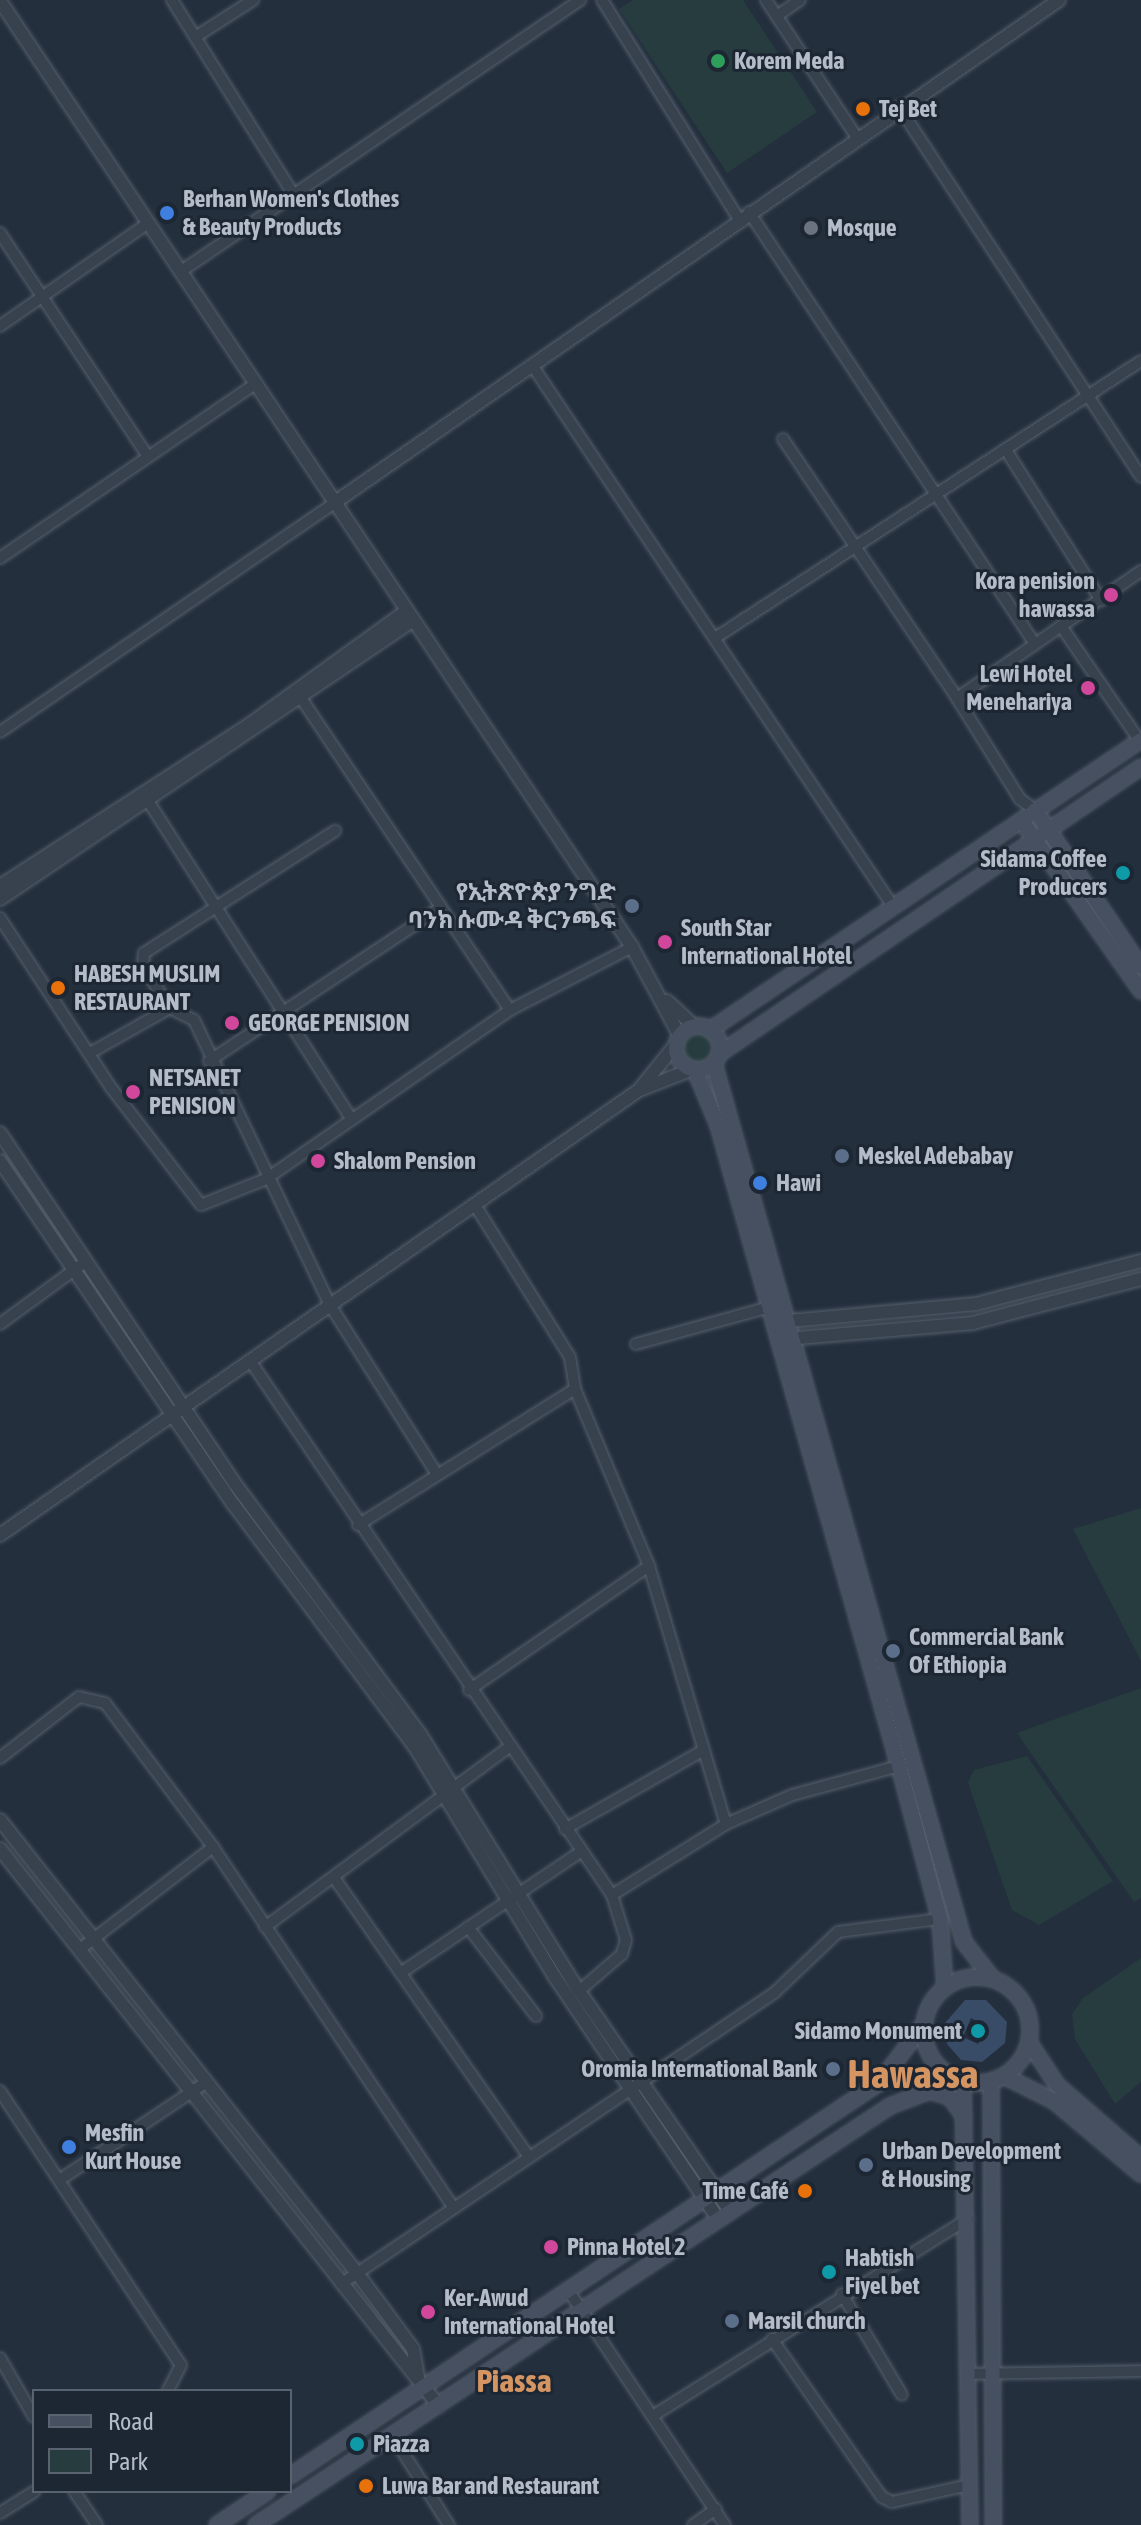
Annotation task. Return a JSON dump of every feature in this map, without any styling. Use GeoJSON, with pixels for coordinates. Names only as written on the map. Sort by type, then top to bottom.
{"type":"FeatureCollection","features":[{"type":"Feature","properties":{"kind":"main road"},"geometry":{"type":"LineString","coordinates":[[782,1322],[769,1307],[694,1070],[679,1058],[679,1040],[695,1027],[710,1030],[892,905],[1141,741]]}},
{"type":"Feature","properties":{"kind":"main road"},"geometry":{"type":"LineString","coordinates":[[694,1070],[717,1059],[1141,767]]}},
{"type":"Feature","properties":{"kind":"main road"},"geometry":{"type":"LineString","coordinates":[[1035,810],[1141,967]]}},
{"type":"Feature","properties":{"kind":"main road"},"geometry":{"type":"LineString","coordinates":[[1021,820],[1141,991]]}},
{"type":"Feature","properties":{"kind":"main road"},"geometry":{"type":"LineString","coordinates":[[292,2475],[422,2382],[568,2290],[880,2082],[924,2024],[945,1987],[940,1919],[786,1339],[710,1030]]}},
{"type":"Feature","properties":{"kind":"main road"},"geometry":{"type":"LineString","coordinates":[[786,1339],[964,1942],[992,1978],[1023,2003],[1029,2042],[1057,2085],[1141,2158]]}},
{"type":"Feature","properties":{"kind":"main road"},"geometry":{"type":"LineString","coordinates":[[945,1987],[992,1978]]}},
{"type":"Feature","properties":{"kind":"main road"},"geometry":{"type":"LineString","coordinates":[[924,2024],[929,2054],[960,2081],[967,2121],[970,2525]]}},
{"type":"Feature","properties":{"kind":"main road"},"geometry":{"type":"LineString","coordinates":[[993,2525],[990,2372],[997,2079],[1029,2042]]}},
{"type":"Feature","properties":{"kind":"main road"},"geometry":{"type":"LineString","coordinates":[[256,2525],[724,2215],[924,2090],[960,2081],[997,2079],[1054,2101],[1141,2174]]}},
{"type":"Feature","properties":{"kind":"main road"},"geometry":{"type":"LineString","coordinates":[[924,2090],[950,2097],[967,2121]]}},
{"type":"Feature","properties":{"kind":"main road"},"geometry":{"type":"LineString","coordinates":[[217,2525],[265,2493]]}},
{"type":"Feature","properties":{"kind":"street"},"geometry":{"type":"LineString","coordinates":[[172,0],[295,197]]}},
{"type":"Feature","properties":{"kind":"street"},"geometry":{"type":"LineString","coordinates":[[197,36],[253,0]]}},
{"type":"Feature","properties":{"kind":"street"},"geometry":{"type":"LineString","coordinates":[[180,272],[295,197],[580,0]]}},
{"type":"Feature","properties":{"kind":"street"},"geometry":{"type":"LineString","coordinates":[[602,0],[744,216],[939,493],[1035,644]]}},
{"type":"Feature","properties":{"kind":"street"},"geometry":{"type":"LineString","coordinates":[[766,0],[856,136]]}},
{"type":"Feature","properties":{"kind":"street"},"geometry":{"type":"LineString","coordinates":[[777,16],[800,0]]}},
{"type":"Feature","properties":{"kind":"street"},"geometry":{"type":"LineString","coordinates":[[0,732],[334,503],[856,136],[1059,0]]}},
{"type":"Feature","properties":{"kind":"street"},"geometry":{"type":"LineString","coordinates":[[0,1],[252,386],[632,947],[659,993],[679,1040],[639,1090]]}},
{"type":"Feature","properties":{"kind":"street"},"geometry":{"type":"LineString","coordinates":[[899,107],[1141,477]]}},
{"type":"Feature","properties":{"kind":"street"},"geometry":{"type":"LineString","coordinates":[[0,326],[147,224]]}},
{"type":"Feature","properties":{"kind":"street"},"geometry":{"type":"LineString","coordinates":[[0,233],[148,457]]}},
{"type":"Feature","properties":{"kind":"street"},"geometry":{"type":"LineString","coordinates":[[715,638],[1141,361]]}},
{"type":"Feature","properties":{"kind":"street"},"geometry":{"type":"LineString","coordinates":[[532,365],[892,905]]}},
{"type":"Feature","properties":{"kind":"street"},"geometry":{"type":"LineString","coordinates":[[0,558],[252,386]]}},
{"type":"Feature","properties":{"kind":"street"},"geometry":{"type":"LineString","coordinates":[[783,439],[957,698],[1020,799],[1035,810]]}},
{"type":"Feature","properties":{"kind":"street"},"geometry":{"type":"LineString","coordinates":[[1006,450],[1101,600]]}},
{"type":"Feature","properties":{"kind":"street"},"geometry":{"type":"LineString","coordinates":[[957,698],[1141,571]]}},
{"type":"Feature","properties":{"kind":"street"},"geometry":{"type":"LineString","coordinates":[[0,899],[150,804],[303,701],[408,617]]}},
{"type":"Feature","properties":{"kind":"street"},"geometry":{"type":"LineString","coordinates":[[0,886],[240,731],[408,617]]}},
{"type":"Feature","properties":{"kind":"street"},"geometry":{"type":"LineString","coordinates":[[1061,626],[1141,741]]}},
{"type":"Feature","properties":{"kind":"street"},"geometry":{"type":"LineString","coordinates":[[303,701],[510,1010]]}},
{"type":"Feature","properties":{"kind":"street"},"geometry":{"type":"LineString","coordinates":[[1020,799],[1021,820]]}},
{"type":"Feature","properties":{"kind":"street"},"geometry":{"type":"LineString","coordinates":[[150,804],[285,1009],[350,1117]]}},
{"type":"Feature","properties":{"kind":"street"},"geometry":{"type":"LineString","coordinates":[[335,831],[216,902],[143,956],[170,1008],[194,1020],[209,1061],[330,1305],[437,1474]]}},
{"type":"Feature","properties":{"kind":"street"},"geometry":{"type":"LineString","coordinates":[[209,1061],[440,908]]}},
{"type":"Feature","properties":{"kind":"street"},"geometry":{"type":"LineString","coordinates":[[0,918],[90,1053],[196,1202],[266,1179],[350,1117],[510,1010],[632,947]]}},
{"type":"Feature","properties":{"kind":"street"},"geometry":{"type":"LineString","coordinates":[[659,993],[695,1027]]}},
{"type":"Feature","properties":{"kind":"street"},"geometry":{"type":"LineString","coordinates":[[90,1053],[170,1008]]}},
{"type":"Feature","properties":{"kind":"street"},"geometry":{"type":"LineString","coordinates":[[0,1535],[639,1090],[694,1070]]}},
{"type":"Feature","properties":{"kind":"street"},"geometry":{"type":"LineString","coordinates":[[0,1133],[85,1262],[178,1413]]}},
{"type":"Feature","properties":{"kind":"street"},"geometry":{"type":"LineString","coordinates":[[0,1161],[72,1272],[178,1413],[520,1893],[633,2085]]}},
{"type":"Feature","properties":{"kind":"street"},"geometry":{"type":"LineString","coordinates":[[475,1205],[564,1344],[575,1389],[649,1566],[726,1824]]}},
{"type":"Feature","properties":{"kind":"street"},"geometry":{"type":"LineString","coordinates":[[782,1322],[976,1304],[1141,1261]]}},
{"type":"Feature","properties":{"kind":"street"},"geometry":{"type":"LineString","coordinates":[[0,1324],[85,1262]]}},
{"type":"Feature","properties":{"kind":"street"},"geometry":{"type":"LineString","coordinates":[[786,1339],[973,1323],[1141,1279]]}},
{"type":"Feature","properties":{"kind":"street"},"geometry":{"type":"LineString","coordinates":[[636,1344],[769,1307]]}},
{"type":"Feature","properties":{"kind":"street"},"geometry":{"type":"LineString","coordinates":[[251,1362],[579,1853],[612,1895],[625,1930],[622,1954],[579,1991]]}},
{"type":"Feature","properties":{"kind":"street"},"geometry":{"type":"LineString","coordinates":[[358,1525],[575,1389]]}},
{"type":"Feature","properties":{"kind":"street"},"geometry":{"type":"LineString","coordinates":[[469,1690],[649,1566]]}},
{"type":"Feature","properties":{"kind":"street"},"geometry":{"type":"LineString","coordinates":[[0,1758],[72,1701],[99,1698],[213,1847],[453,2207]]}},
{"type":"Feature","properties":{"kind":"street"},"geometry":{"type":"LineString","coordinates":[[265,1927],[451,1794],[508,1748]]}},
{"type":"Feature","properties":{"kind":"street"},"geometry":{"type":"LineString","coordinates":[[565,1829],[704,1750]]}},
{"type":"Feature","properties":{"kind":"street"},"geometry":{"type":"LineString","coordinates":[[612,1895],[726,1824],[792,1795],[899,1766]]}},
{"type":"Feature","properties":{"kind":"street"},"geometry":{"type":"LineString","coordinates":[[451,1794],[508,1901],[724,2215]]}},
{"type":"Feature","properties":{"kind":"street"},"geometry":{"type":"LineString","coordinates":[[0,1820],[92,1941],[357,2273],[413,2349],[422,2382]]}},
{"type":"Feature","properties":{"kind":"street"},"geometry":{"type":"LineString","coordinates":[[79,1950],[213,1847]]}},
{"type":"Feature","properties":{"kind":"street"},"geometry":{"type":"LineString","coordinates":[[0,1849],[341,2284],[403,2368],[422,2382],[439,2406]]}},
{"type":"Feature","properties":{"kind":"street"},"geometry":{"type":"LineString","coordinates":[[402,1972],[579,1853]]}},
{"type":"Feature","properties":{"kind":"street"},"geometry":{"type":"LineString","coordinates":[[335,1879],[528,2156]]}},
{"type":"Feature","properties":{"kind":"street"},"geometry":{"type":"LineString","coordinates":[[341,2284],[774,1993],[838,1932],[940,1919]]}},
{"type":"Feature","properties":{"kind":"street"},"geometry":{"type":"LineString","coordinates":[[468,1927],[536,2016]]}},
{"type":"Feature","properties":{"kind":"street"},"geometry":{"type":"LineString","coordinates":[[61,2179],[205,2083]]}},
{"type":"Feature","properties":{"kind":"street"},"geometry":{"type":"LineString","coordinates":[[0,2091],[181,2365],[169,2389]]}},
{"type":"Feature","properties":{"kind":"street"},"geometry":{"type":"LineString","coordinates":[[654,2415],[842,2294],[970,2219]]}},
{"type":"Feature","properties":{"kind":"street"},"geometry":{"type":"LineString","coordinates":[[568,2290],[725,2525]]}},
{"type":"Feature","properties":{"kind":"street"},"geometry":{"type":"LineString","coordinates":[[842,2294],[902,2395]]}},
{"type":"Feature","properties":{"kind":"street"},"geometry":{"type":"LineString","coordinates":[[772,2339],[882,2497],[892,2502],[969,2485]]}},
{"type":"Feature","properties":{"kind":"street"},"geometry":{"type":"LineString","coordinates":[[0,2358],[32,2414]]}},
{"type":"Feature","properties":{"kind":"street"},"geometry":{"type":"LineString","coordinates":[[968,2374],[1141,2371]]}},
{"type":"Feature","properties":{"kind":"street"},"geometry":{"type":"LineString","coordinates":[[392,2435],[449,2525]]}},
{"type":"Feature","properties":{"kind":"street"},"geometry":{"type":"LineString","coordinates":[[0,2513],[32,2493]]}},
{"type":"Feature","properties":{"kind":"street"},"geometry":{"type":"LineString","coordinates":[[75,2493],[97,2525]]}},
{"type":"Feature","properties":{"kind":"street"},"geometry":{"type":"LineString","coordinates":[[693,2525],[716,2509]]}},
{"type":"Feature","properties":{"kind":"green space","name":"Korem Meda"},"geometry":{"type":"Polygon","coordinates":[[[633,0],[743,0],[817,112],[727,173],[619,9],[633,0]]]}},
{"type":"Feature","properties":{"kind":"green space"},"geometry":{"type":"Polygon","coordinates":[[[698,1034],[708,1038],[712,1048],[708,1058],[698,1062],[688,1058],[684,1048],[688,1038],[698,1034]]]}},
{"type":"Feature","properties":{"kind":"green space"},"geometry":{"type":"Polygon","coordinates":[[[1141,1508],[1141,1661],[1073,1529],[1141,1508]]]}},
{"type":"Feature","properties":{"kind":"green space"},"geometry":{"type":"Polygon","coordinates":[[[1141,1688],[1141,1898],[1134,1902],[1017,1733],[1141,1688]]]}},
{"type":"Feature","properties":{"kind":"green space"},"geometry":{"type":"Polygon","coordinates":[[[1027,1756],[1113,1881],[1039,1925],[1012,1910],[968,1783],[974,1770],[1027,1756]]]}},
{"type":"Feature","properties":{"kind":"green space"},"geometry":{"type":"Polygon","coordinates":[[[1141,1958],[1141,2082],[1115,2104],[1075,2039],[1072,2014],[1083,1998],[1141,1958]]]}},
{"type":"Feature","properties":{"kind":"water"},"geometry":{"type":"Polygon","coordinates":[[[965,2000],[986,2000],[1007,2022],[1005,2043],[982,2062],[961,2060],[947,2044],[945,2023],[965,2000]],[[971,2018],[963,2037],[978,2044],[988,2027],[971,2018]]]}},
{"type":"Feature","properties":{"kind":"place","name":"Korem Meda"},"geometry":{"type":"Point","coordinates":[718,61]}},
{"type":"Feature","properties":{"kind":"place","name":"Tej Bet"},"geometry":{"type":"Point","coordinates":[863,109]}},
{"type":"Feature","properties":{"kind":"place","name":"Berhan Women's Clothes & Beauty Products"},"geometry":{"type":"Point","coordinates":[167,213]}},
{"type":"Feature","properties":{"kind":"place","name":"Mosque"},"geometry":{"type":"Point","coordinates":[811,228]}},
{"type":"Feature","properties":{"kind":"place","name":"Kora penision hawassa"},"geometry":{"type":"Point","coordinates":[1111,595]}},
{"type":"Feature","properties":{"kind":"place","name":"Lewi Hotel Menehariya"},"geometry":{"type":"Point","coordinates":[1088,688]}},
{"type":"Feature","properties":{"kind":"place","name":"Sidama Coffee Producers"},"geometry":{"type":"Point","coordinates":[1123,873]}},
{"type":"Feature","properties":{"kind":"place","name":"የኢትጽዮጵያ ንግድ ባንክ ሱሙዳ ቅርንጫፍ"},"geometry":{"type":"Point","coordinates":[632,906]}},
{"type":"Feature","properties":{"kind":"place","name":"South Star International Hotel"},"geometry":{"type":"Point","coordinates":[665,942]}},
{"type":"Feature","properties":{"kind":"place","name":"HABESH MUSLIM RESTAURANT"},"geometry":{"type":"Point","coordinates":[58,988]}},
{"type":"Feature","properties":{"kind":"place","name":"GEORGE PENISION"},"geometry":{"type":"Point","coordinates":[232,1023]}},
{"type":"Feature","properties":{"kind":"place","name":"NETSANET PENISION"},"geometry":{"type":"Point","coordinates":[133,1092]}},
{"type":"Feature","properties":{"kind":"place","name":"Meskel Adebabay"},"geometry":{"type":"Point","coordinates":[842,1156]}},
{"type":"Feature","properties":{"kind":"place","name":"Shalom Pension"},"geometry":{"type":"Point","coordinates":[318,1161]}},
{"type":"Feature","properties":{"kind":"place","name":"Hawi"},"geometry":{"type":"Point","coordinates":[760,1183]}},
{"type":"Feature","properties":{"kind":"place","name":"Commercial Bank Of Ethiopia"},"geometry":{"type":"Point","coordinates":[893,1651]}},
{"type":"Feature","properties":{"kind":"place","name":"Sidamo Monument"},"geometry":{"type":"Point","coordinates":[978,2031]}},
{"type":"Feature","properties":{"kind":"place","name":"Oromia International Bank"},"geometry":{"type":"Point","coordinates":[833,2069]}},
{"type":"Feature","properties":{"kind":"place","name":"Mesfin Kurt House"},"geometry":{"type":"Point","coordinates":[69,2147]}},
{"type":"Feature","properties":{"kind":"place","name":"Urban Development & Housing"},"geometry":{"type":"Point","coordinates":[866,2165]}},
{"type":"Feature","properties":{"kind":"place","name":"Time Café"},"geometry":{"type":"Point","coordinates":[805,2191]}},
{"type":"Feature","properties":{"kind":"place","name":"Pinna Hotel 2"},"geometry":{"type":"Point","coordinates":[551,2247]}},
{"type":"Feature","properties":{"kind":"place","name":"Habtish Fiyel bet"},"geometry":{"type":"Point","coordinates":[829,2272]}},
{"type":"Feature","properties":{"kind":"place","name":"Ker-Awud International Hotel"},"geometry":{"type":"Point","coordinates":[428,2312]}},
{"type":"Feature","properties":{"kind":"place","name":"Marsil church"},"geometry":{"type":"Point","coordinates":[732,2321]}},
{"type":"Feature","properties":{"kind":"place","name":"Piazza"},"geometry":{"type":"Point","coordinates":[357,2444]}},
{"type":"Feature","properties":{"kind":"place","name":"Luwa Bar and Restaurant"},"geometry":{"type":"Point","coordinates":[366,2486]}},
{"type":"Feature","properties":{"kind":"district","name":"Hawassa"},"geometry":{"type":"Point","coordinates":[913,2074]}},
{"type":"Feature","properties":{"kind":"district","name":"Piassa"},"geometry":{"type":"Point","coordinates":[514,2381]}}]}
